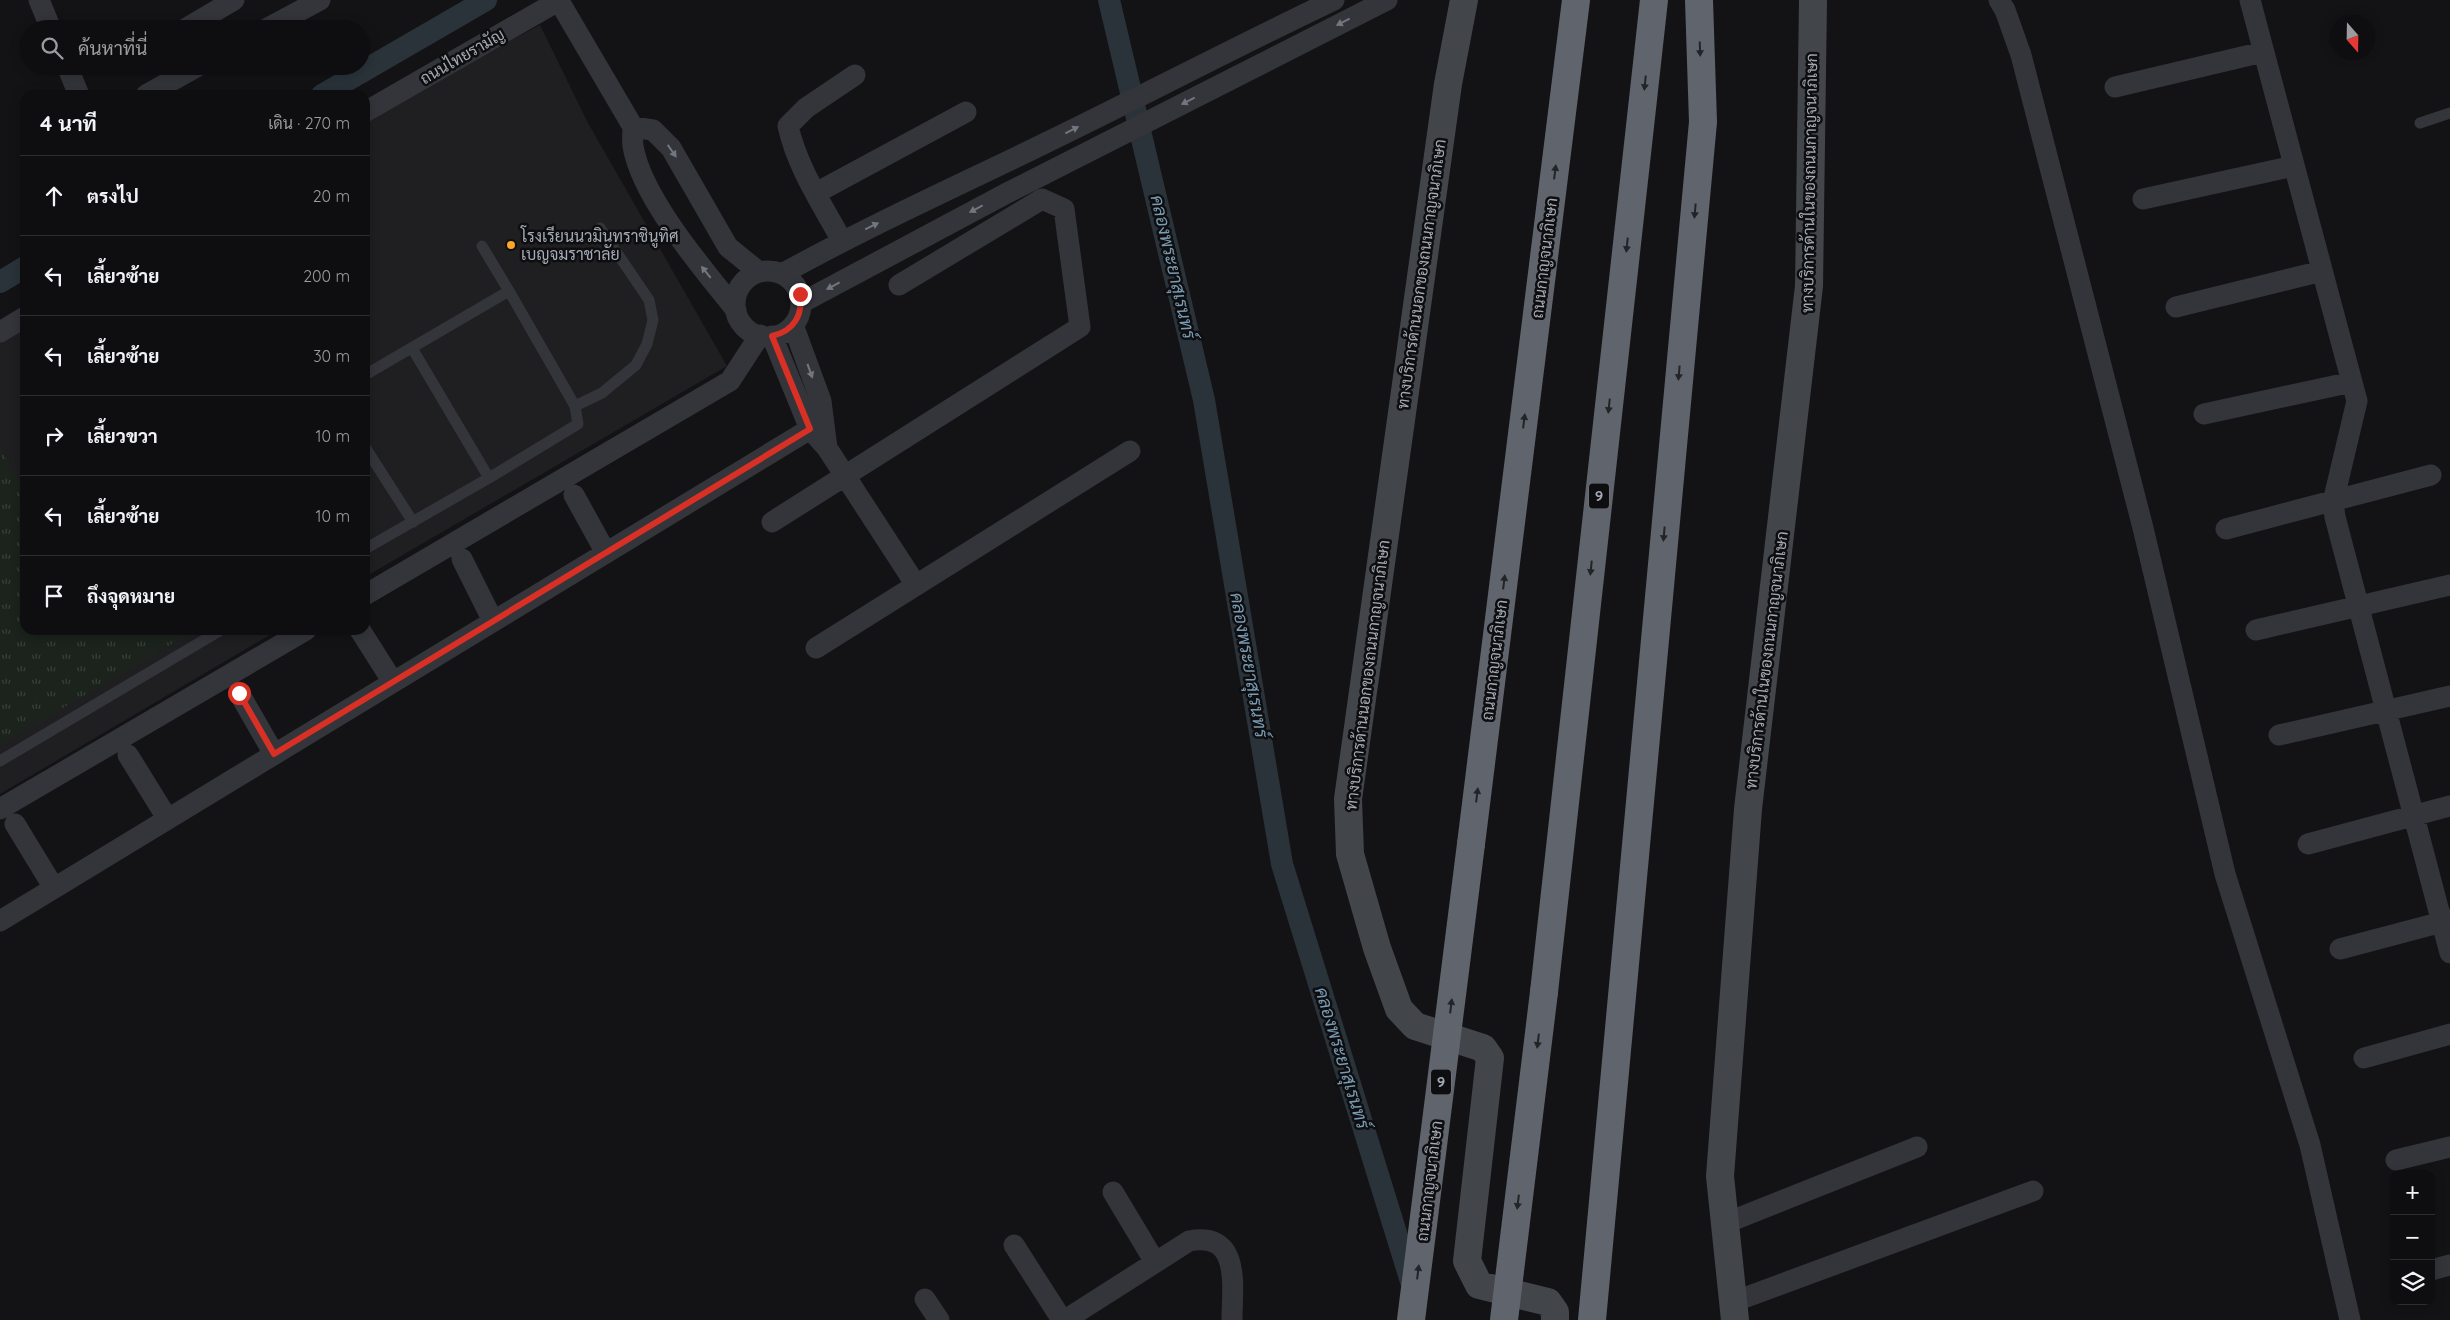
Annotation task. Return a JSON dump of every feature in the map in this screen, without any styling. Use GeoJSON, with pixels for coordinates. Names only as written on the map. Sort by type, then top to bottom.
{"type":"FeatureCollection","features":[{"type":"Feature","properties":{"kind":"highway","name":"ถนนกาญจนาภิเษก"},"geometry":{"type":"LineString","coordinates":[[1412,1320],[1576,0]]}},
{"type":"Feature","properties":{"kind":"highway","name":"9"},"geometry":{"type":"LineString","coordinates":[[1504,1320],[1544,992],[1654,0]]}},
{"type":"Feature","properties":{"kind":"highway"},"geometry":{"type":"LineString","coordinates":[[1592,1320],[1703,122],[1699,0]]}},
{"type":"Feature","properties":{"kind":"main road","name":"ทางบริการด้านนอกของถนนกาญจนาภิเษก"},"geometry":{"type":"LineString","coordinates":[[1464,0],[1448,84],[1348,799],[1350,854],[1377,948],[1399,1009],[1415,1026],[1483,1048],[1490,1058],[1467,1261],[1479,1285],[1548,1302],[1555,1312],[1555,1320]]}},
{"type":"Feature","properties":{"kind":"main road","name":"ทางบริการด้านในของถนนกาญจนาภิเษก"},"geometry":{"type":"LineString","coordinates":[[1734,1311],[1720,1176],[1748,809],[1809,286],[1813,0]]}},
{"type":"Feature","properties":{"kind":"street"},"geometry":{"type":"LineString","coordinates":[[38,0],[47,20]]}},
{"type":"Feature","properties":{"kind":"street"},"geometry":{"type":"LineString","coordinates":[[200,20],[234,0]]}},
{"type":"Feature","properties":{"kind":"street"},"geometry":{"type":"LineString","coordinates":[[277,20],[296,5],[319,0]]}},
{"type":"Feature","properties":{"kind":"street"},"geometry":{"type":"LineString","coordinates":[[782,274],[842,241],[994,166],[1028,152],[1223,53],[1334,0]]}},
{"type":"Feature","properties":{"kind":"street"},"geometry":{"type":"LineString","coordinates":[[801,303],[1007,193],[1387,0]]}},
{"type":"Feature","properties":{"kind":"street"},"geometry":{"type":"LineString","coordinates":[[1998,0],[2005,10],[2021,55],[2143,528],[2225,874],[2310,1145],[2350,1320]]}},
{"type":"Feature","properties":{"kind":"street"},"geometry":{"type":"LineString","coordinates":[[2250,0],[2357,401],[2333,502],[2358,606],[2413,815],[2446,921],[2450,953]]}},
{"type":"Feature","properties":{"kind":"street"},"geometry":{"type":"LineString","coordinates":[[551,2],[633,127],[633,146],[642,174],[660,206],[690,253],[736,310],[744,326],[766,336],[780,334],[793,325],[798,318],[801,303],[796,286],[782,274],[766,271],[750,276],[738,291],[736,310]]}},
{"type":"Feature","properties":{"kind":"street","name":"ถนนไทยรามัญ"},"geometry":{"type":"LineString","coordinates":[[370,109],[551,2]]}},
{"type":"Feature","properties":{"kind":"street"},"geometry":{"type":"LineString","coordinates":[[1264,34],[1273,57]]}},
{"type":"Feature","properties":{"kind":"street"},"geometry":{"type":"LineString","coordinates":[[2115,87],[2264,52]]}},
{"type":"Feature","properties":{"kind":"street"},"geometry":{"type":"LineString","coordinates":[[71,75],[77,90]]}},
{"type":"Feature","properties":{"kind":"street"},"geometry":{"type":"LineString","coordinates":[[155,90],[182,75]]}},
{"type":"Feature","properties":{"kind":"street"},"geometry":{"type":"LineString","coordinates":[[842,241],[816,193],[792,141],[788,126],[806,108],[855,75]]}},
{"type":"Feature","properties":{"kind":"street"},"geometry":{"type":"LineString","coordinates":[[816,193],[966,112]]}},
{"type":"Feature","properties":{"kind":"street"},"geometry":{"type":"LineString","coordinates":[[633,127],[653,130],[671,148],[728,247],[759,272]]}},
{"type":"Feature","properties":{"kind":"street"},"geometry":{"type":"LineString","coordinates":[[994,166],[1007,193]]}},
{"type":"Feature","properties":{"kind":"street"},"geometry":{"type":"LineString","coordinates":[[2143,200],[2294,166]]}},
{"type":"Feature","properties":{"kind":"street"},"geometry":{"type":"LineString","coordinates":[[772,522],[1080,327],[1064,209],[1042,199],[899,285]]}},
{"type":"Feature","properties":{"kind":"street"},"geometry":{"type":"LineString","coordinates":[[2176,307],[2322,271]]}},
{"type":"Feature","properties":{"kind":"street"},"geometry":{"type":"LineString","coordinates":[[0,332],[20,320]]}},
{"type":"Feature","properties":{"kind":"street"},"geometry":{"type":"LineString","coordinates":[[793,325],[821,401],[827,448]]}},
{"type":"Feature","properties":{"kind":"street"},"geometry":{"type":"LineString","coordinates":[[766,336],[810,429],[827,448],[916,585]]}},
{"type":"Feature","properties":{"kind":"street"},"geometry":{"type":"LineString","coordinates":[[370,592],[730,381],[766,336]]}},
{"type":"Feature","properties":{"kind":"street"},"geometry":{"type":"LineString","coordinates":[[2204,414],[2352,382]]}},
{"type":"Feature","properties":{"kind":"street"},"geometry":{"type":"LineString","coordinates":[[0,921],[810,429]]}},
{"type":"Feature","properties":{"kind":"street"},"geometry":{"type":"LineString","coordinates":[[816,648],[1130,451]]}},
{"type":"Feature","properties":{"kind":"street"},"geometry":{"type":"LineString","coordinates":[[2226,528],[2333,502],[2431,475]]}},
{"type":"Feature","properties":{"kind":"street"},"geometry":{"type":"LineString","coordinates":[[574,495],[606,553]]}},
{"type":"Feature","properties":{"kind":"street"},"geometry":{"type":"LineString","coordinates":[[462,559],[493,621]]}},
{"type":"Feature","properties":{"kind":"street"},"geometry":{"type":"LineString","coordinates":[[2256,630],[2450,585]]}},
{"type":"Feature","properties":{"kind":"street"},"geometry":{"type":"LineString","coordinates":[[54,888],[7,816],[298,635]]}},
{"type":"Feature","properties":{"kind":"street"},"geometry":{"type":"LineString","coordinates":[[363,635],[393,682]]}},
{"type":"Feature","properties":{"kind":"street"},"geometry":{"type":"LineString","coordinates":[[239,693],[274,754]]}},
{"type":"Feature","properties":{"kind":"street"},"geometry":{"type":"LineString","coordinates":[[2279,735],[2450,696]]}},
{"type":"Feature","properties":{"kind":"street"},"geometry":{"type":"LineString","coordinates":[[128,754],[168,818]]}},
{"type":"Feature","properties":{"kind":"street"},"geometry":{"type":"LineString","coordinates":[[2308,844],[2450,806]]}},
{"type":"Feature","properties":{"kind":"street"},"geometry":{"type":"LineString","coordinates":[[2340,949],[2446,921]]}},
{"type":"Feature","properties":{"kind":"street"},"geometry":{"type":"LineString","coordinates":[[2364,1058],[2450,1034]]}},
{"type":"Feature","properties":{"kind":"street"},"geometry":{"type":"LineString","coordinates":[[1726,1223],[1917,1147]]}},
{"type":"Feature","properties":{"kind":"street"},"geometry":{"type":"LineString","coordinates":[[2396,1160],[2450,1147]]}},
{"type":"Feature","properties":{"kind":"street"},"geometry":{"type":"LineString","coordinates":[[1734,1311],[2033,1191]]}},
{"type":"Feature","properties":{"kind":"street"},"geometry":{"type":"LineString","coordinates":[[1113,1192],[1155,1262]]}},
{"type":"Feature","properties":{"kind":"street"},"geometry":{"type":"LineString","coordinates":[[1014,1245],[1064,1320],[1189,1241],[1202,1238],[1222,1247],[1233,1268],[1232,1320]]}},
{"type":"Feature","properties":{"kind":"street"},"geometry":{"type":"LineString","coordinates":[[2435,1269],[2450,1266]]}},
{"type":"Feature","properties":{"kind":"street"},"geometry":{"type":"LineString","coordinates":[[926,1298],[939,1320]]}},
{"type":"Feature","properties":{"kind":"lane"},"geometry":{"type":"LineString","coordinates":[[2420,123],[2450,113]]}},
{"type":"Feature","properties":{"kind":"lane"},"geometry":{"type":"LineString","coordinates":[[576,406],[602,393],[636,365],[647,344],[653,320],[649,300],[600,228]]}},
{"type":"Feature","properties":{"kind":"lane"},"geometry":{"type":"LineString","coordinates":[[370,546],[578,424],[576,406],[482,246]]}},
{"type":"Feature","properties":{"kind":"lane"},"geometry":{"type":"LineString","coordinates":[[370,372],[509,291]]}},
{"type":"Feature","properties":{"kind":"lane"},"geometry":{"type":"LineString","coordinates":[[412,348],[489,478]]}},
{"type":"Feature","properties":{"kind":"lane"},"geometry":{"type":"LineString","coordinates":[[370,455],[413,522]]}},
{"type":"Feature","properties":{"kind":"lane"},"geometry":{"type":"LineString","coordinates":[[0,761],[213,635]]}},
{"type":"Feature","properties":{"kind":"shaded area","name":"โรงเรียนนวมินทราชินูทิศ เบญจมราชาลัย"},"geometry":{"type":"Polygon","coordinates":[[[540,25],[588,123],[727,366],[370,574],[370,119],[425,86],[540,25]]]}},
{"type":"Feature","properties":{"kind":"shaded area"},"geometry":{"type":"Polygon","coordinates":[[[20,327],[20,635],[270,635],[0,794],[0,339],[20,327]]]}},
{"type":"Feature","properties":{"kind":"green space"},"geometry":{"type":"Polygon","coordinates":[[[0,448],[20,482],[20,635],[187,635],[0,745],[0,448]]]}},
{"type":"Feature","properties":{"kind":"waterway"},"geometry":{"type":"LineString","coordinates":[[370,67],[486,0]]}},
{"type":"Feature","properties":{"kind":"waterway","name":"คลองพระยาสุเรนทร์"},"geometry":{"type":"LineString","coordinates":[[1109,0],[1204,400],[1282,864],[1413,1288]]}},
{"type":"Feature","properties":{"kind":"waterway"},"geometry":{"type":"LineString","coordinates":[[331,90],[357,75]]}},
{"type":"Feature","properties":{"kind":"waterway"},"geometry":{"type":"LineString","coordinates":[[0,282],[20,270]]}},
{"type":"Feature","properties":{"kind":"place","name":"โรงเรียนนวมินทราชินูทิศ เบญจมราชาลัย"},"geometry":{"type":"Point","coordinates":[511,245]}},
{"type":"Feature","properties":{"kind":"route"},"geometry":{"type":"LineString","coordinates":[[239,693],[274,754],[810,429],[772,336],[787,330],[798,318],[801,303],[800,294]]}}]}
